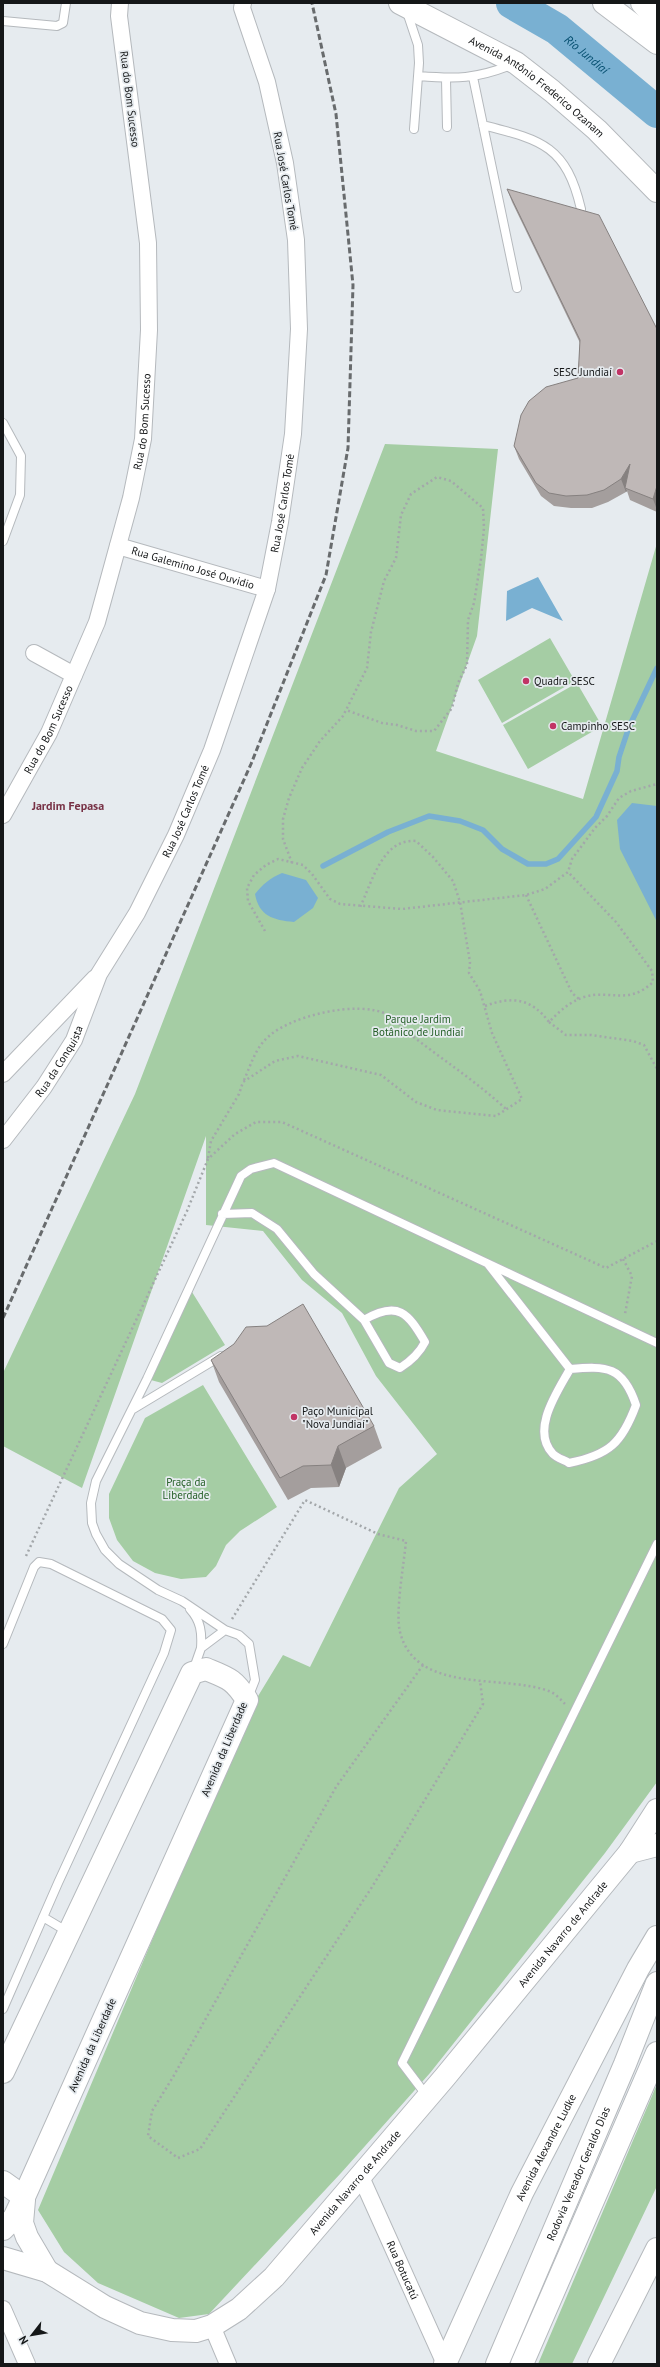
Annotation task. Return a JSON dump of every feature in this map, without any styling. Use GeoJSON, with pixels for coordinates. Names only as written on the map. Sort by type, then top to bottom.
{"type":"FeatureCollection","features":[{"type":"Feature","properties":{"kind":"main road"},"geometry":{"type":"LineString","coordinates":[[604,3],[657,43]]}},
{"type":"Feature","properties":{"kind":"main road"},"geometry":{"type":"LineString","coordinates":[[642,3],[657,20]]}},
{"type":"Feature","properties":{"kind":"main road","name":"Avenida Antônio Frederico Ozanam"},"geometry":{"type":"LineString","coordinates":[[403,4],[516,64],[552,91],[597,130],[657,191]]}},
{"type":"Feature","properties":{"kind":"main road","name":"Avenida da Liberdade"},"geometry":{"type":"LineString","coordinates":[[3,2229],[14,2218],[24,2197],[247,1700],[237,1684],[226,1677],[206,1669],[192,1674]]}},
{"type":"Feature","properties":{"kind":"main road"},"geometry":{"type":"LineString","coordinates":[[3,2072],[71,1933],[192,1674]]}},
{"type":"Feature","properties":{"kind":"main road","name":"Avenida Navarro de Andrade"},"geometry":{"type":"LineString","coordinates":[[3,2258],[48,2271],[105,2306],[140,2323],[172,2330],[196,2331],[212,2326],[239,2309],[274,2277],[361,2177],[630,1852],[657,1810]]}},
{"type":"Feature","properties":{"kind":"main road"},"geometry":{"type":"LineString","coordinates":[[630,1852],[657,1845]]}},
{"type":"Feature","properties":{"kind":"main road","name":"Avenida Alexandre Ludke"},"geometry":{"type":"LineString","coordinates":[[445,2364],[522,2193],[638,1969],[657,1936]]}},
{"type":"Feature","properties":{"kind":"main road","name":"Rodovia Vereador Geraldo Dias"},"geometry":{"type":"LineString","coordinates":[[497,2364],[626,2064],[657,1983]]}},
{"type":"Feature","properties":{"kind":"main road"},"geometry":{"type":"LineString","coordinates":[[522,2364],[657,2053]]}},
{"type":"Feature","properties":{"kind":"main road"},"geometry":{"type":"LineString","coordinates":[[3,2182],[24,2197],[22,2223],[27,2237],[48,2271]]}},
{"type":"Feature","properties":{"kind":"main road"},"geometry":{"type":"LineString","coordinates":[[599,2364],[657,2249]]}},
{"type":"Feature","properties":{"kind":"street","name":"Rua do Bom Sucesso"},"geometry":{"type":"LineString","coordinates":[[3,816],[49,733],[97,622],[131,498],[143,440],[150,330],[148,243],[119,16],[120,3]]}},
{"type":"Feature","properties":{"kind":"street","name":"Rua José Carlos Tomé"},"geometry":{"type":"LineString","coordinates":[[99,974],[137,913],[176,835],[212,750],[267,589],[280,522],[293,434],[300,329],[296,240],[285,163],[267,82],[241,4]]}},
{"type":"Feature","properties":{"kind":"street","name":"Rua Galemino José Ouvidio"},"geometry":{"type":"LineString","coordinates":[[118,546],[267,589]]}},
{"type":"Feature","properties":{"kind":"street"},"geometry":{"type":"LineString","coordinates":[[34,653],[74,675]]}},
{"type":"Feature","properties":{"kind":"street"},"geometry":{"type":"LineString","coordinates":[[3,1074],[99,974]]}},
{"type":"Feature","properties":{"kind":"street","name":"Rua da Conquista"},"geometry":{"type":"LineString","coordinates":[[3,1140],[44,1087],[74,1040],[99,974]]}},
{"type":"Feature","properties":{"kind":"street","name":"Rua Botucatú"},"geometry":{"type":"LineString","coordinates":[[361,2177],[445,2364]]}},
{"type":"Feature","properties":{"kind":"street"},"geometry":{"type":"LineString","coordinates":[[3,2309],[27,2364]]}},
{"type":"Feature","properties":{"kind":"street"},"geometry":{"type":"LineString","coordinates":[[212,2326],[228,2364]]}},
{"type":"Feature","properties":{"kind":"lane"},"geometry":{"type":"LineString","coordinates":[[3,21],[57,26],[63,23],[66,3]]}},
{"type":"Feature","properties":{"kind":"lane"},"geometry":{"type":"LineString","coordinates":[[403,4],[418,45],[418,76],[414,129]]}},
{"type":"Feature","properties":{"kind":"lane"},"geometry":{"type":"LineString","coordinates":[[418,76],[446,79],[473,77],[516,64]]}},
{"type":"Feature","properties":{"kind":"lane"},"geometry":{"type":"LineString","coordinates":[[473,77],[517,288]]}},
{"type":"Feature","properties":{"kind":"lane"},"geometry":{"type":"LineString","coordinates":[[446,79],[447,127]]}},
{"type":"Feature","properties":{"kind":"lane"},"geometry":{"type":"LineString","coordinates":[[483,125],[530,138],[544,144],[565,166],[576,187],[580,209]]}},
{"type":"Feature","properties":{"kind":"lane"},"geometry":{"type":"LineString","coordinates":[[3,423],[21,456],[20,495],[3,542]]}},
{"type":"Feature","properties":{"kind":"lane"},"geometry":{"type":"LineString","coordinates":[[247,1700],[255,1680],[249,1644],[239,1634],[226,1630],[182,1601],[158,1590],[119,1564],[105,1550],[92,1523],[91,1503],[96,1481],[132,1409],[222,1214],[241,1176],[250,1168],[274,1163],[657,1344]]}},
{"type":"Feature","properties":{"kind":"lane"},"geometry":{"type":"LineString","coordinates":[[222,1214],[252,1213],[277,1229],[314,1274],[364,1320],[389,1363],[400,1368],[411,1361],[420,1351],[425,1342],[408,1316],[400,1312],[387,1310],[376,1313],[364,1320]]}},
{"type":"Feature","properties":{"kind":"lane"},"geometry":{"type":"LineString","coordinates":[[486,1262],[570,1369]]}},
{"type":"Feature","properties":{"kind":"lane"},"geometry":{"type":"LineString","coordinates":[[132,1409],[232,1350]]}},
{"type":"Feature","properties":{"kind":"lane"},"geometry":{"type":"LineString","coordinates":[[599,1366],[620,1375],[631,1391],[636,1405],[627,1429],[612,1445],[590,1459],[569,1463],[552,1453],[544,1434],[548,1410],[570,1369],[599,1366]]}},
{"type":"Feature","properties":{"kind":"lane"},"geometry":{"type":"LineString","coordinates":[[428,2096],[402,2064],[657,1544]]}},
{"type":"Feature","properties":{"kind":"lane"},"geometry":{"type":"LineString","coordinates":[[3,1644],[34,1567],[39,1562],[51,1564],[162,1619],[171,1630],[164,1653],[3,2009]]}},
{"type":"Feature","properties":{"kind":"lane"},"geometry":{"type":"LineString","coordinates":[[182,1601],[195,1615],[203,1631],[201,1648],[196,1658],[192,1674]]}},
{"type":"Feature","properties":{"kind":"lane"},"geometry":{"type":"LineString","coordinates":[[201,1648],[226,1630]]}},
{"type":"Feature","properties":{"kind":"lane"},"geometry":{"type":"LineString","coordinates":[[43,1918],[71,1933]]}},
{"type":"Feature","properties":{"kind":"path"},"geometry":{"type":"LineString","coordinates":[[292,863],[283,839],[283,819],[289,798],[302,768],[320,741],[344,716],[346,710],[367,668],[371,632],[379,598],[391,564],[396,558],[401,515],[411,494],[437,477],[451,481],[482,508],[484,528],[474,603],[468,620],[467,665],[458,683],[452,708],[434,731],[416,731],[397,725],[382,723],[346,710]]}},
{"type":"Feature","properties":{"kind":"path"},"geometry":{"type":"LineString","coordinates":[[265,931],[248,901],[247,888],[254,875],[266,865],[278,860],[303,865],[312,874],[330,899],[340,904],[360,907],[402,909],[526,895],[545,889],[568,872],[572,859],[595,828],[607,816],[619,798],[631,791],[657,784]]}},
{"type":"Feature","properties":{"kind":"path"},"geometry":{"type":"LineString","coordinates":[[243,1082],[275,1061],[298,1056],[381,1075],[416,1102],[437,1110],[496,1116],[522,1099],[492,1033],[480,991],[469,973],[470,962],[460,902],[454,881],[422,845],[408,841],[399,844],[383,858],[360,907]]}},
{"type":"Feature","properties":{"kind":"path"},"geometry":{"type":"LineString","coordinates":[[549,1022],[561,1010],[579,999],[603,996],[631,996],[646,989],[653,982],[652,971],[616,922],[568,872]]}},
{"type":"Feature","properties":{"kind":"path"},"geometry":{"type":"LineString","coordinates":[[526,895],[572,993],[579,999]]}},
{"type":"Feature","properties":{"kind":"path"},"geometry":{"type":"LineString","coordinates":[[485,1006],[500,1000],[516,1000],[534,1006],[549,1022],[566,1035],[591,1035],[633,1041],[644,1045],[657,1069]]}},
{"type":"Feature","properties":{"kind":"path"},"geometry":{"type":"LineString","coordinates":[[23,1562],[187,1211],[208,1159],[212,1141],[239,1094],[243,1082],[265,1040],[279,1029],[313,1015],[333,1010],[371,1009],[388,1015],[406,1032],[482,1087],[507,1110]]}},
{"type":"Feature","properties":{"kind":"path"},"geometry":{"type":"LineString","coordinates":[[208,1159],[235,1134],[256,1122],[282,1122],[606,1268],[657,1241]]}},
{"type":"Feature","properties":{"kind":"path"},"geometry":{"type":"LineString","coordinates":[[623,1259],[632,1276],[625,1315],[626,1329]]}},
{"type":"Feature","properties":{"kind":"path"},"geometry":{"type":"LineString","coordinates":[[226,1630],[305,1500],[378,1534],[406,1541],[400,1594],[400,1631],[406,1648],[423,1665],[465,1680],[507,1683],[552,1692],[574,1712]]}},
{"type":"Feature","properties":{"kind":"path"},"geometry":{"type":"LineString","coordinates":[[423,1665],[336,1787],[173,2077],[152,2111],[148,2136],[178,2158],[200,2149],[372,1887],[483,1704],[480,1681]]}},
{"type":"Feature","properties":{"kind":"green space","name":"Parque Jardim Botânico de Jundiaí"},"geometry":{"type":"Polygon","coordinates":[[[385,444],[498,449],[477,636],[436,751],[583,799],[657,543],[657,1782],[605,1853],[430,2073],[341,2173],[209,2314],[179,2318],[98,2283],[64,2252],[38,2210],[249,1711],[283,1655],[310,1667],[399,1488],[437,1454],[376,1376],[342,1313],[302,1280],[263,1231],[206,1225],[206,1136],[82,1488],[3,1446],[3,1373],[135,1094],[385,444]]]}},
{"type":"Feature","properties":{"kind":"green space","name":"Quadra SESC"},"geometry":{"type":"Polygon","coordinates":[[[550,638],[575,681],[502,723],[478,680],[550,638]]]}},
{"type":"Feature","properties":{"kind":"green space","name":"Campinho SESC"},"geometry":{"type":"Polygon","coordinates":[[[577,683],[602,726],[528,769],[503,725],[577,683]]]}},
{"type":"Feature","properties":{"kind":"green space"},"geometry":{"type":"Polygon","coordinates":[[[192,1292],[225,1345],[162,1383],[147,1379],[192,1292]]]}},
{"type":"Feature","properties":{"kind":"green space","name":"Praça da Liberdade"},"geometry":{"type":"Polygon","coordinates":[[[203,1385],[277,1507],[240,1531],[226,1545],[216,1566],[206,1577],[181,1579],[155,1573],[133,1561],[117,1540],[109,1518],[109,1494],[145,1418],[203,1385]]]}},
{"type":"Feature","properties":{"kind":"green space"},"geometry":{"type":"Polygon","coordinates":[[[657,2084],[657,2186],[572,2364],[538,2364],[657,2084]]]}},
{"type":"Feature","properties":{"kind":"water"},"geometry":{"type":"Polygon","coordinates":[[[538,577],[563,621],[532,608],[506,621],[507,591],[538,577]]]}},
{"type":"Feature","properties":{"kind":"water"},"geometry":{"type":"Polygon","coordinates":[[[632,803],[657,806],[657,922],[620,849],[617,820],[632,803]]]}},
{"type":"Feature","properties":{"kind":"water"},"geometry":{"type":"Polygon","coordinates":[[[282,873],[306,880],[318,898],[313,908],[294,922],[268,916],[260,907],[255,894],[267,882],[282,873]]]}},
{"type":"Feature","properties":{"kind":"building"},"geometry":{"type":"Polygon","coordinates":[[[507,189],[599,215],[657,329],[657,486],[653,499],[625,488],[630,464],[621,479],[604,490],[587,495],[566,496],[549,493],[536,483],[514,446],[521,415],[529,401],[546,387],[578,378],[580,340],[507,189]]]}},
{"type":"Feature","properties":{"kind":"building"},"geometry":{"type":"Polygon","coordinates":[[[303,1304],[374,1426],[338,1446],[331,1465],[303,1466],[280,1478],[211,1360],[234,1344],[246,1327],[267,1326],[303,1304]]]}},
{"type":"Feature","properties":{"kind":"waterway","name":"Rio Jundiaí"},"geometry":{"type":"LineString","coordinates":[[512,3],[557,29],[657,112]]}},
{"type":"Feature","properties":{"kind":"waterway"},"geometry":{"type":"LineString","coordinates":[[323,866],[388,832],[429,816],[460,821],[483,830],[502,849],[528,864],[546,864],[558,859],[596,817],[617,771],[619,757],[629,727],[657,668]]}},
{"type":"Feature","properties":{"kind":"railway"},"geometry":{"type":"LineString","coordinates":[[3,1318],[251,764],[326,575],[348,448],[353,285],[336,114],[312,3]]}},
{"type":"Feature","properties":{"kind":"place","name":"SESC Jundiaí"},"geometry":{"type":"Point","coordinates":[620,372]}},
{"type":"Feature","properties":{"kind":"place","name":"Quadra SESC"},"geometry":{"type":"Point","coordinates":[526,681]}},
{"type":"Feature","properties":{"kind":"place","name":"Campinho SESC"},"geometry":{"type":"Point","coordinates":[553,726]}},
{"type":"Feature","properties":{"kind":"place","name":"Paço Municipal \"Nova Jundiaí\""},"geometry":{"type":"Point","coordinates":[294,1417]}},
{"type":"Feature","properties":{"kind":"district","name":"Jardim Fepasa"},"geometry":{"type":"Point","coordinates":[68,805]}}]}
